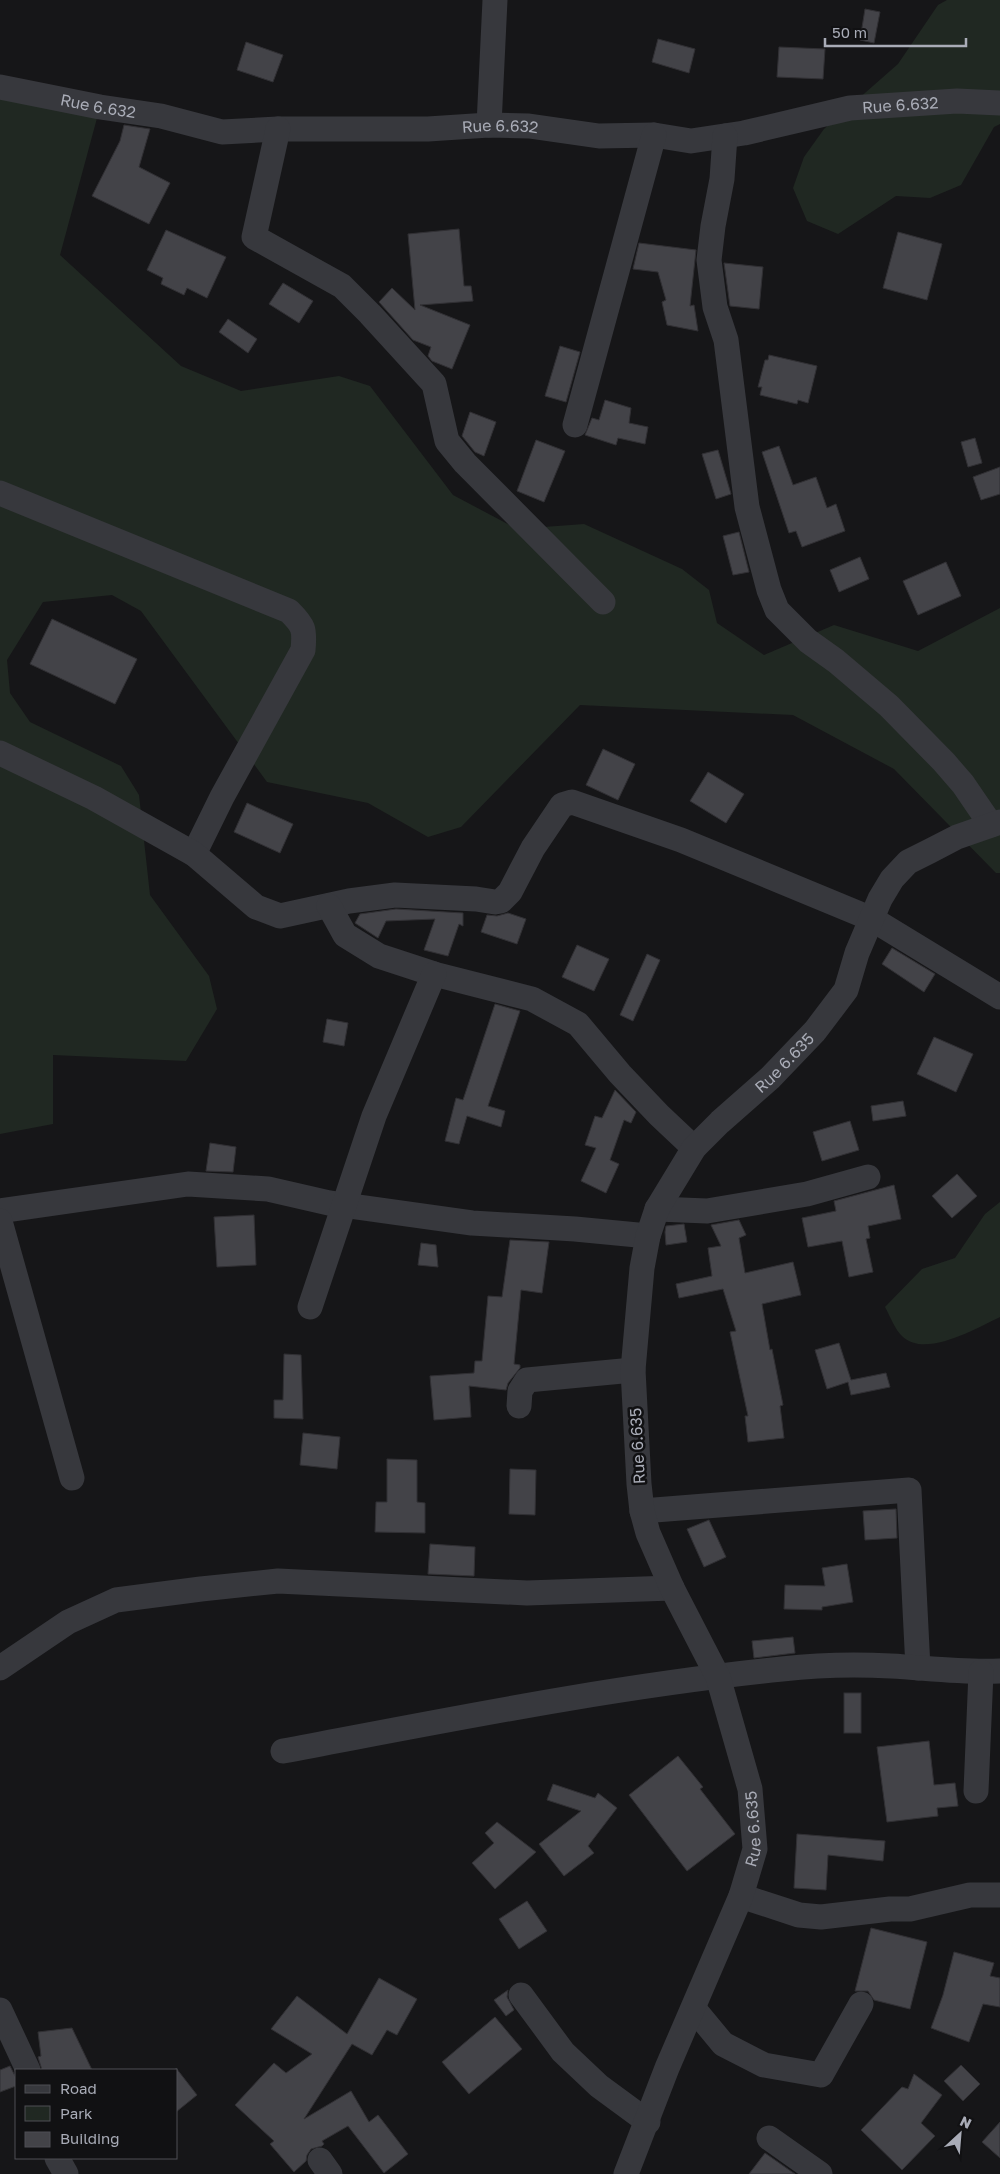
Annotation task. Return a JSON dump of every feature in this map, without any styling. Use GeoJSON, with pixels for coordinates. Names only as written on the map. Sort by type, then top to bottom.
{"type":"FeatureCollection","features":[{"type":"Feature","properties":{"kind":"street"},"geometry":{"type":"LineString","coordinates":[[489,125],[495,0]]}},
{"type":"Feature","properties":{"kind":"street","name":"Rue 6.632"},"geometry":{"type":"LineString","coordinates":[[0,88],[100,107],[161,116],[222,132],[278,129],[428,129],[489,125],[529,126],[599,136],[654,135],[691,141],[744,133],[850,108],[948,101],[1000,103]]}},
{"type":"Feature","properties":{"kind":"street"},"geometry":{"type":"LineString","coordinates":[[278,129],[254,237],[342,286],[370,314],[434,384],[447,441],[465,463],[603,602]]}},
{"type":"Feature","properties":{"kind":"street"},"geometry":{"type":"LineString","coordinates":[[576,425],[654,135]]}},
{"type":"Feature","properties":{"kind":"street"},"geometry":{"type":"LineString","coordinates":[[725,136],[722,179],[709,260],[715,307],[726,340],[747,507],[769,590],[777,610],[808,641],[836,661],[889,706],[944,762],[996,824]]}},
{"type":"Feature","properties":{"kind":"street"},"geometry":{"type":"LineString","coordinates":[[0,492],[289,611],[299,621],[304,631],[302,650],[222,797],[194,854]]}},
{"type":"Feature","properties":{"kind":"street"},"geometry":{"type":"LineString","coordinates":[[0,752],[94,798],[194,854],[256,907],[280,916],[395,895],[501,901],[510,892],[533,848],[562,805],[572,802],[681,840],[872,919],[1000,997]]}},
{"type":"Feature","properties":{"kind":"street","name":"Rue 6.635"},"geometry":{"type":"LineString","coordinates":[[626,2174],[648,2122],[667,2068],[741,1896],[755,1849],[750,1789],[718,1677],[672,1588],[648,1533],[642,1511],[633,1370],[642,1268],[648,1236],[657,1209],[694,1148],[770,1078],[833,1008],[846,990],[857,953],[888,885],[908,862],[958,837],[996,824]]}},
{"type":"Feature","properties":{"kind":"street"},"geometry":{"type":"LineString","coordinates":[[329,906],[345,935],[379,956],[434,974],[532,999],[578,1024],[620,1074],[694,1148]]}},
{"type":"Feature","properties":{"kind":"street"},"geometry":{"type":"LineString","coordinates":[[310,1306],[374,1116],[434,974]]}},
{"type":"Feature","properties":{"kind":"street"},"geometry":{"type":"LineString","coordinates":[[657,1209],[707,1212],[807,1194],[868,1178]]}},
{"type":"Feature","properties":{"kind":"street"},"geometry":{"type":"LineString","coordinates":[[0,1211],[188,1184],[268,1189],[345,1205],[472,1222],[648,1236]]}},
{"type":"Feature","properties":{"kind":"street"},"geometry":{"type":"LineString","coordinates":[[0,1221],[72,1478]]}},
{"type":"Feature","properties":{"kind":"street"},"geometry":{"type":"LineString","coordinates":[[519,1406],[520,1392],[526,1380],[633,1370]]}},
{"type":"Feature","properties":{"kind":"street"},"geometry":{"type":"LineString","coordinates":[[642,1511],[909,1490],[918,1668]]}},
{"type":"Feature","properties":{"kind":"street"},"geometry":{"type":"LineString","coordinates":[[0,1668],[68,1622],[116,1600],[201,1589],[278,1581],[527,1593],[672,1588]]}},
{"type":"Feature","properties":{"kind":"street"},"geometry":{"type":"LineString","coordinates":[[283,1751],[532,1704],[782,1668],[831,1666],[990,1671],[976,1791]]}},
{"type":"Feature","properties":{"kind":"street"},"geometry":{"type":"LineString","coordinates":[[741,1896],[799,1915],[821,1917],[890,1909],[910,1909],[970,1895],[1000,1894]]}},
{"type":"Feature","properties":{"kind":"street"},"geometry":{"type":"LineString","coordinates":[[521,1995],[563,2052],[599,2086],[648,2122]]}},
{"type":"Feature","properties":{"kind":"street"},"geometry":{"type":"LineString","coordinates":[[694,2009],[723,2044],[764,2064],[820,2075],[861,2004]]}},
{"type":"Feature","properties":{"kind":"street"},"geometry":{"type":"LineString","coordinates":[[0,2010],[28,2069]]}},
{"type":"Feature","properties":{"kind":"street"},"geometry":{"type":"LineString","coordinates":[[769,2138],[820,2174]]}},
{"type":"Feature","properties":{"kind":"street"},"geometry":{"type":"LineString","coordinates":[[58,2159],[66,2174]]}},
{"type":"Feature","properties":{"kind":"green space"},"geometry":{"type":"Polygon","coordinates":[[[947,0],[1000,0],[1000,124],[994,127],[961,185],[930,198],[896,196],[838,234],[807,221],[793,188],[804,157],[824,129],[898,64],[938,5],[947,0]]]}},
{"type":"Feature","properties":{"kind":"green space"},"geometry":{"type":"Polygon","coordinates":[[[0,89],[100,107],[60,255],[181,366],[241,391],[339,376],[370,386],[453,495],[517,529],[584,524],[682,569],[709,590],[717,623],[764,655],[834,625],[918,651],[1000,608],[1000,873],[996,873],[894,769],[793,715],[580,705],[461,827],[428,837],[368,803],[267,782],[141,611],[112,595],[43,602],[7,660],[10,693],[30,722],[121,766],[139,795],[150,895],[209,976],[217,1009],[186,1061],[53,1055],[53,1124],[0,1134],[0,89]]]}},
{"type":"Feature","properties":{"kind":"green space"},"geometry":{"type":"Polygon","coordinates":[[[1000,1202],[1000,1317],[965,1334],[938,1343],[913,1343],[903,1337],[895,1327],[885,1307],[922,1269],[955,1258],[985,1214],[1000,1202]]]}},
{"type":"Feature","properties":{"kind":"building"},"geometry":{"type":"Polygon","coordinates":[[[865,9],[880,12],[874,43],[860,40],[865,9]]]}},
{"type":"Feature","properties":{"kind":"building"},"geometry":{"type":"Polygon","coordinates":[[[658,39],[695,49],[689,73],[652,62],[658,39]]]}},
{"type":"Feature","properties":{"kind":"building"},"geometry":{"type":"Polygon","coordinates":[[[246,42],[283,55],[273,82],[237,70],[246,42]]]}},
{"type":"Feature","properties":{"kind":"building"},"geometry":{"type":"Polygon","coordinates":[[[779,47],[825,49],[823,79],[777,77],[779,47]]]}},
{"type":"Feature","properties":{"kind":"building"},"geometry":{"type":"Polygon","coordinates":[[[124,125],[150,129],[139,167],[170,183],[149,224],[92,196],[120,141],[124,125]]]}},
{"type":"Feature","properties":{"kind":"building"},"geometry":{"type":"Polygon","coordinates":[[[459,229],[464,286],[471,286],[473,301],[420,305],[470,325],[452,369],[432,361],[428,356],[431,347],[413,340],[379,302],[392,288],[415,310],[408,234],[459,229]]]}},
{"type":"Feature","properties":{"kind":"building"},"geometry":{"type":"Polygon","coordinates":[[[166,230],[226,257],[207,298],[187,288],[184,295],[161,284],[163,278],[147,270],[166,230]]]}},
{"type":"Feature","properties":{"kind":"building"},"geometry":{"type":"Polygon","coordinates":[[[898,232],[942,244],[927,300],[883,288],[898,232]]]}},
{"type":"Feature","properties":{"kind":"building"},"geometry":{"type":"Polygon","coordinates":[[[639,243],[696,250],[690,306],[694,305],[698,331],[667,325],[662,302],[666,300],[658,272],[633,269],[639,243]]]}},
{"type":"Feature","properties":{"kind":"building"},"geometry":{"type":"Polygon","coordinates":[[[724,263],[763,267],[759,309],[730,306],[724,263]]]}},
{"type":"Feature","properties":{"kind":"building"},"geometry":{"type":"Polygon","coordinates":[[[283,283],[313,301],[299,323],[269,304],[283,283]]]}},
{"type":"Feature","properties":{"kind":"building"},"geometry":{"type":"Polygon","coordinates":[[[228,319],[257,339],[248,353],[219,332],[228,319]]]}},
{"type":"Feature","properties":{"kind":"building"},"geometry":{"type":"Polygon","coordinates":[[[560,346],[580,352],[566,402],[545,396],[560,346]]]}},
{"type":"Feature","properties":{"kind":"building"},"geometry":{"type":"Polygon","coordinates":[[[769,355],[817,366],[808,403],[798,400],[797,404],[760,395],[762,387],[758,387],[765,360],[768,360],[769,355]]]}},
{"type":"Feature","properties":{"kind":"building"},"geometry":{"type":"Polygon","coordinates":[[[605,400],[631,408],[629,423],[648,427],[645,444],[618,438],[616,445],[585,435],[592,418],[599,420],[605,400]]]}},
{"type":"Feature","properties":{"kind":"building"},"geometry":{"type":"Polygon","coordinates":[[[470,412],[496,422],[484,456],[475,452],[462,436],[470,412]]]}},
{"type":"Feature","properties":{"kind":"building"},"geometry":{"type":"Polygon","coordinates":[[[975,438],[982,463],[968,467],[961,442],[975,438]]]}},
{"type":"Feature","properties":{"kind":"building"},"geometry":{"type":"Polygon","coordinates":[[[536,440],[565,451],[544,502],[517,491],[536,440]]]}},
{"type":"Feature","properties":{"kind":"building"},"geometry":{"type":"Polygon","coordinates":[[[779,446],[793,485],[816,477],[827,508],[836,504],[845,531],[802,547],[796,531],[789,533],[762,452],[779,446]]]}},
{"type":"Feature","properties":{"kind":"building"},"geometry":{"type":"Polygon","coordinates":[[[718,450],[731,494],[716,499],[702,454],[718,450]]]}},
{"type":"Feature","properties":{"kind":"building"},"geometry":{"type":"Polygon","coordinates":[[[1000,467],[1000,494],[981,500],[973,477],[1000,467]]]}},
{"type":"Feature","properties":{"kind":"building"},"geometry":{"type":"Polygon","coordinates":[[[739,532],[749,572],[733,575],[723,536],[739,532]]]}},
{"type":"Feature","properties":{"kind":"building"},"geometry":{"type":"Polygon","coordinates":[[[860,557],[869,579],[839,592],[830,570],[860,557]]]}},
{"type":"Feature","properties":{"kind":"building"},"geometry":{"type":"Polygon","coordinates":[[[946,562],[961,596],[918,615],[903,581],[946,562]]]}},
{"type":"Feature","properties":{"kind":"building"},"geometry":{"type":"Polygon","coordinates":[[[52,619],[137,659],[115,704],[30,664],[52,619]]]}},
{"type":"Feature","properties":{"kind":"building"},"geometry":{"type":"Polygon","coordinates":[[[603,749],[635,764],[618,800],[586,785],[603,749]]]}},
{"type":"Feature","properties":{"kind":"building"},"geometry":{"type":"Polygon","coordinates":[[[708,772],[744,794],[726,823],[690,801],[708,772]]]}},
{"type":"Feature","properties":{"kind":"building"},"geometry":{"type":"Polygon","coordinates":[[[247,803],[293,824],[280,853],[234,832],[247,803]]]}},
{"type":"Feature","properties":{"kind":"building"},"geometry":{"type":"Polygon","coordinates":[[[396,909],[463,913],[463,926],[459,924],[448,956],[424,950],[435,919],[386,921],[378,938],[355,923],[360,914],[396,909]]]}},
{"type":"Feature","properties":{"kind":"building"},"geometry":{"type":"Polygon","coordinates":[[[508,913],[526,919],[517,944],[481,932],[487,915],[497,916],[508,913]]]}},
{"type":"Feature","properties":{"kind":"building"},"geometry":{"type":"Polygon","coordinates":[[[577,945],[609,959],[594,991],[562,977],[577,945]]]}},
{"type":"Feature","properties":{"kind":"building"},"geometry":{"type":"Polygon","coordinates":[[[892,948],[935,974],[924,992],[882,964],[892,948]]]}},
{"type":"Feature","properties":{"kind":"building"},"geometry":{"type":"Polygon","coordinates":[[[647,954],[660,960],[633,1021],[620,1015],[647,954]]]}},
{"type":"Feature","properties":{"kind":"building"},"geometry":{"type":"Polygon","coordinates":[[[495,1004],[520,1011],[488,1106],[505,1111],[501,1127],[467,1116],[459,1144],[445,1141],[456,1098],[463,1100],[495,1004]]]}},
{"type":"Feature","properties":{"kind":"building"},"geometry":{"type":"Polygon","coordinates":[[[327,1019],[348,1023],[344,1046],[323,1042],[327,1019]]]}},
{"type":"Feature","properties":{"kind":"building"},"geometry":{"type":"Polygon","coordinates":[[[934,1037],[973,1054],[956,1092],[917,1074],[934,1037]]]}},
{"type":"Feature","properties":{"kind":"building"},"geometry":{"type":"Polygon","coordinates":[[[615,1090],[636,1112],[631,1123],[624,1120],[610,1160],[619,1164],[606,1193],[581,1181],[596,1148],[585,1145],[595,1116],[602,1118],[615,1090]]]}},
{"type":"Feature","properties":{"kind":"building"},"geometry":{"type":"Polygon","coordinates":[[[903,1101],[906,1116],[873,1121],[871,1106],[903,1101]]]}},
{"type":"Feature","properties":{"kind":"building"},"geometry":{"type":"Polygon","coordinates":[[[850,1121],[859,1150],[822,1161],[813,1132],[850,1121]]]}},
{"type":"Feature","properties":{"kind":"building"},"geometry":{"type":"Polygon","coordinates":[[[210,1143],[236,1147],[233,1172],[206,1171],[210,1143]]]}},
{"type":"Feature","properties":{"kind":"building"},"geometry":{"type":"Polygon","coordinates":[[[957,1174],[977,1196],[952,1218],[932,1196],[957,1174]]]}},
{"type":"Feature","properties":{"kind":"building"},"geometry":{"type":"Polygon","coordinates":[[[894,1185],[901,1219],[868,1226],[870,1238],[866,1239],[873,1272],[849,1277],[842,1241],[808,1247],[802,1218],[836,1211],[834,1201],[894,1185]]]}},
{"type":"Feature","properties":{"kind":"building"},"geometry":{"type":"Polygon","coordinates":[[[254,1215],[256,1265],[217,1267],[214,1217],[254,1215]]]}},
{"type":"Feature","properties":{"kind":"building"},"geometry":{"type":"Polygon","coordinates":[[[739,1220],[746,1235],[739,1238],[745,1273],[793,1262],[801,1295],[762,1304],[770,1350],[772,1349],[783,1405],[780,1406],[784,1438],[748,1442],[745,1416],[748,1416],[730,1332],[736,1331],[723,1289],[679,1298],[676,1284],[712,1276],[708,1248],[721,1246],[711,1225],[739,1220]]]}},
{"type":"Feature","properties":{"kind":"building"},"geometry":{"type":"Polygon","coordinates":[[[684,1224],[687,1242],[666,1245],[666,1226],[684,1224]]]}},
{"type":"Feature","properties":{"kind":"building"},"geometry":{"type":"Polygon","coordinates":[[[510,1240],[549,1242],[542,1293],[521,1290],[514,1364],[520,1365],[520,1368],[508,1383],[506,1390],[469,1386],[471,1417],[434,1420],[430,1376],[474,1373],[475,1361],[482,1361],[488,1296],[502,1297],[510,1240]]]}},
{"type":"Feature","properties":{"kind":"building"},"geometry":{"type":"Polygon","coordinates":[[[421,1243],[436,1245],[438,1267],[418,1265],[421,1243]]]}},
{"type":"Feature","properties":{"kind":"building"},"geometry":{"type":"Polygon","coordinates":[[[839,1343],[851,1380],[886,1373],[890,1387],[851,1395],[848,1382],[827,1389],[815,1350],[839,1343]]]}},
{"type":"Feature","properties":{"kind":"building"},"geometry":{"type":"Polygon","coordinates":[[[284,1354],[301,1355],[303,1419],[274,1418],[274,1400],[283,1400],[284,1354]]]}},
{"type":"Feature","properties":{"kind":"building"},"geometry":{"type":"Polygon","coordinates":[[[303,1433],[340,1437],[337,1469],[300,1465],[303,1433]]]}},
{"type":"Feature","properties":{"kind":"building"},"geometry":{"type":"Polygon","coordinates":[[[387,1459],[417,1460],[417,1502],[425,1503],[425,1533],[375,1532],[376,1502],[387,1502],[387,1459]]]}},
{"type":"Feature","properties":{"kind":"building"},"geometry":{"type":"Polygon","coordinates":[[[510,1469],[536,1470],[535,1515],[509,1514],[510,1469]]]}},
{"type":"Feature","properties":{"kind":"building"},"geometry":{"type":"Polygon","coordinates":[[[896,1509],[897,1538],[865,1540],[863,1511],[896,1509]]]}},
{"type":"Feature","properties":{"kind":"building"},"geometry":{"type":"Polygon","coordinates":[[[709,1520],[726,1557],[704,1567],[687,1529],[709,1520]]]}},
{"type":"Feature","properties":{"kind":"building"},"geometry":{"type":"Polygon","coordinates":[[[430,1544],[475,1547],[474,1576],[428,1574],[430,1544]]]}},
{"type":"Feature","properties":{"kind":"building"},"geometry":{"type":"Polygon","coordinates":[[[847,1564],[853,1602],[822,1607],[822,1610],[784,1609],[785,1585],[825,1586],[822,1568],[847,1564]]]}},
{"type":"Feature","properties":{"kind":"building"},"geometry":{"type":"Polygon","coordinates":[[[793,1637],[795,1653],[754,1658],[752,1641],[793,1637]]]}},
{"type":"Feature","properties":{"kind":"building"},"geometry":{"type":"Polygon","coordinates":[[[844,1693],[861,1693],[861,1733],[844,1733],[844,1693]]]}},
{"type":"Feature","properties":{"kind":"building"},"geometry":{"type":"Polygon","coordinates":[[[929,1741],[934,1785],[955,1783],[958,1806],[937,1808],[938,1816],[887,1822],[877,1747],[929,1741]]]}},
{"type":"Feature","properties":{"kind":"building"},"geometry":{"type":"Polygon","coordinates":[[[678,1756],[703,1787],[700,1789],[735,1834],[687,1871],[629,1795],[678,1756]]]}},
{"type":"Feature","properties":{"kind":"building"},"geometry":{"type":"Polygon","coordinates":[[[553,1784],[595,1798],[598,1793],[617,1808],[588,1846],[594,1853],[564,1876],[539,1844],[581,1811],[547,1800],[553,1784]]]}},
{"type":"Feature","properties":{"kind":"building"},"geometry":{"type":"Polygon","coordinates":[[[497,1822],[536,1852],[495,1889],[472,1863],[494,1843],[485,1833],[497,1822]]]}},
{"type":"Feature","properties":{"kind":"building"},"geometry":{"type":"Polygon","coordinates":[[[797,1834],[885,1841],[883,1861],[828,1855],[826,1890],[794,1888],[797,1834]]]}},
{"type":"Feature","properties":{"kind":"building"},"geometry":{"type":"Polygon","coordinates":[[[527,1901],[547,1931],[519,1949],[499,1919],[527,1901]]]}},
{"type":"Feature","properties":{"kind":"building"},"geometry":{"type":"Polygon","coordinates":[[[871,1928],[927,1942],[910,2009],[874,2000],[868,1991],[855,1991],[871,1928]]]}},
{"type":"Feature","properties":{"kind":"building"},"geometry":{"type":"Polygon","coordinates":[[[954,1952],[994,1963],[990,1976],[1000,1978],[1000,2007],[983,2004],[969,2042],[931,2028],[943,1995],[954,1952]]]}},
{"type":"Feature","properties":{"kind":"building"},"geometry":{"type":"Polygon","coordinates":[[[379,1978],[417,1999],[397,2035],[387,2030],[372,2055],[352,2044],[304,2119],[351,2091],[369,2122],[378,2115],[408,2154],[384,2173],[348,2126],[322,2141],[324,2144],[322,2146],[311,2149],[306,2161],[294,2172],[270,2144],[274,2141],[235,2105],[274,2063],[286,2073],[312,2054],[271,2029],[297,1996],[347,2034],[379,1978]]]}},
{"type":"Feature","properties":{"kind":"building"},"geometry":{"type":"Polygon","coordinates":[[[508,1990],[507,1997],[514,2010],[506,2016],[494,2000],[508,1990]]]}},
{"type":"Feature","properties":{"kind":"building"},"geometry":{"type":"Polygon","coordinates":[[[495,2017],[522,2049],[469,2094],[442,2062],[495,2017]]]}},
{"type":"Feature","properties":{"kind":"building"},"geometry":{"type":"Polygon","coordinates":[[[72,2028],[92,2069],[42,2069],[38,2057],[41,2056],[38,2032],[72,2028]]]}},
{"type":"Feature","properties":{"kind":"building"},"geometry":{"type":"Polygon","coordinates":[[[961,2065],[980,2084],[963,2101],[944,2081],[961,2065]]]}},
{"type":"Feature","properties":{"kind":"building"},"geometry":{"type":"Polygon","coordinates":[[[10,2066],[15,2076],[15,2086],[0,2092],[0,2070],[10,2066]]]}},
{"type":"Feature","properties":{"kind":"building"},"geometry":{"type":"Polygon","coordinates":[[[178,2071],[197,2095],[178,2110],[178,2071]]]}},
{"type":"Feature","properties":{"kind":"building"},"geometry":{"type":"Polygon","coordinates":[[[914,2074],[942,2095],[921,2123],[935,2136],[902,2170],[861,2130],[902,2087],[908,2089],[914,2074]]]}},
{"type":"Feature","properties":{"kind":"building"},"geometry":{"type":"Polygon","coordinates":[[[1000,2122],[1000,2158],[982,2142],[1000,2122]]]}},
{"type":"Feature","properties":{"kind":"building"},"geometry":{"type":"Polygon","coordinates":[[[765,2153],[795,2174],[749,2174],[765,2153]]]}}]}
